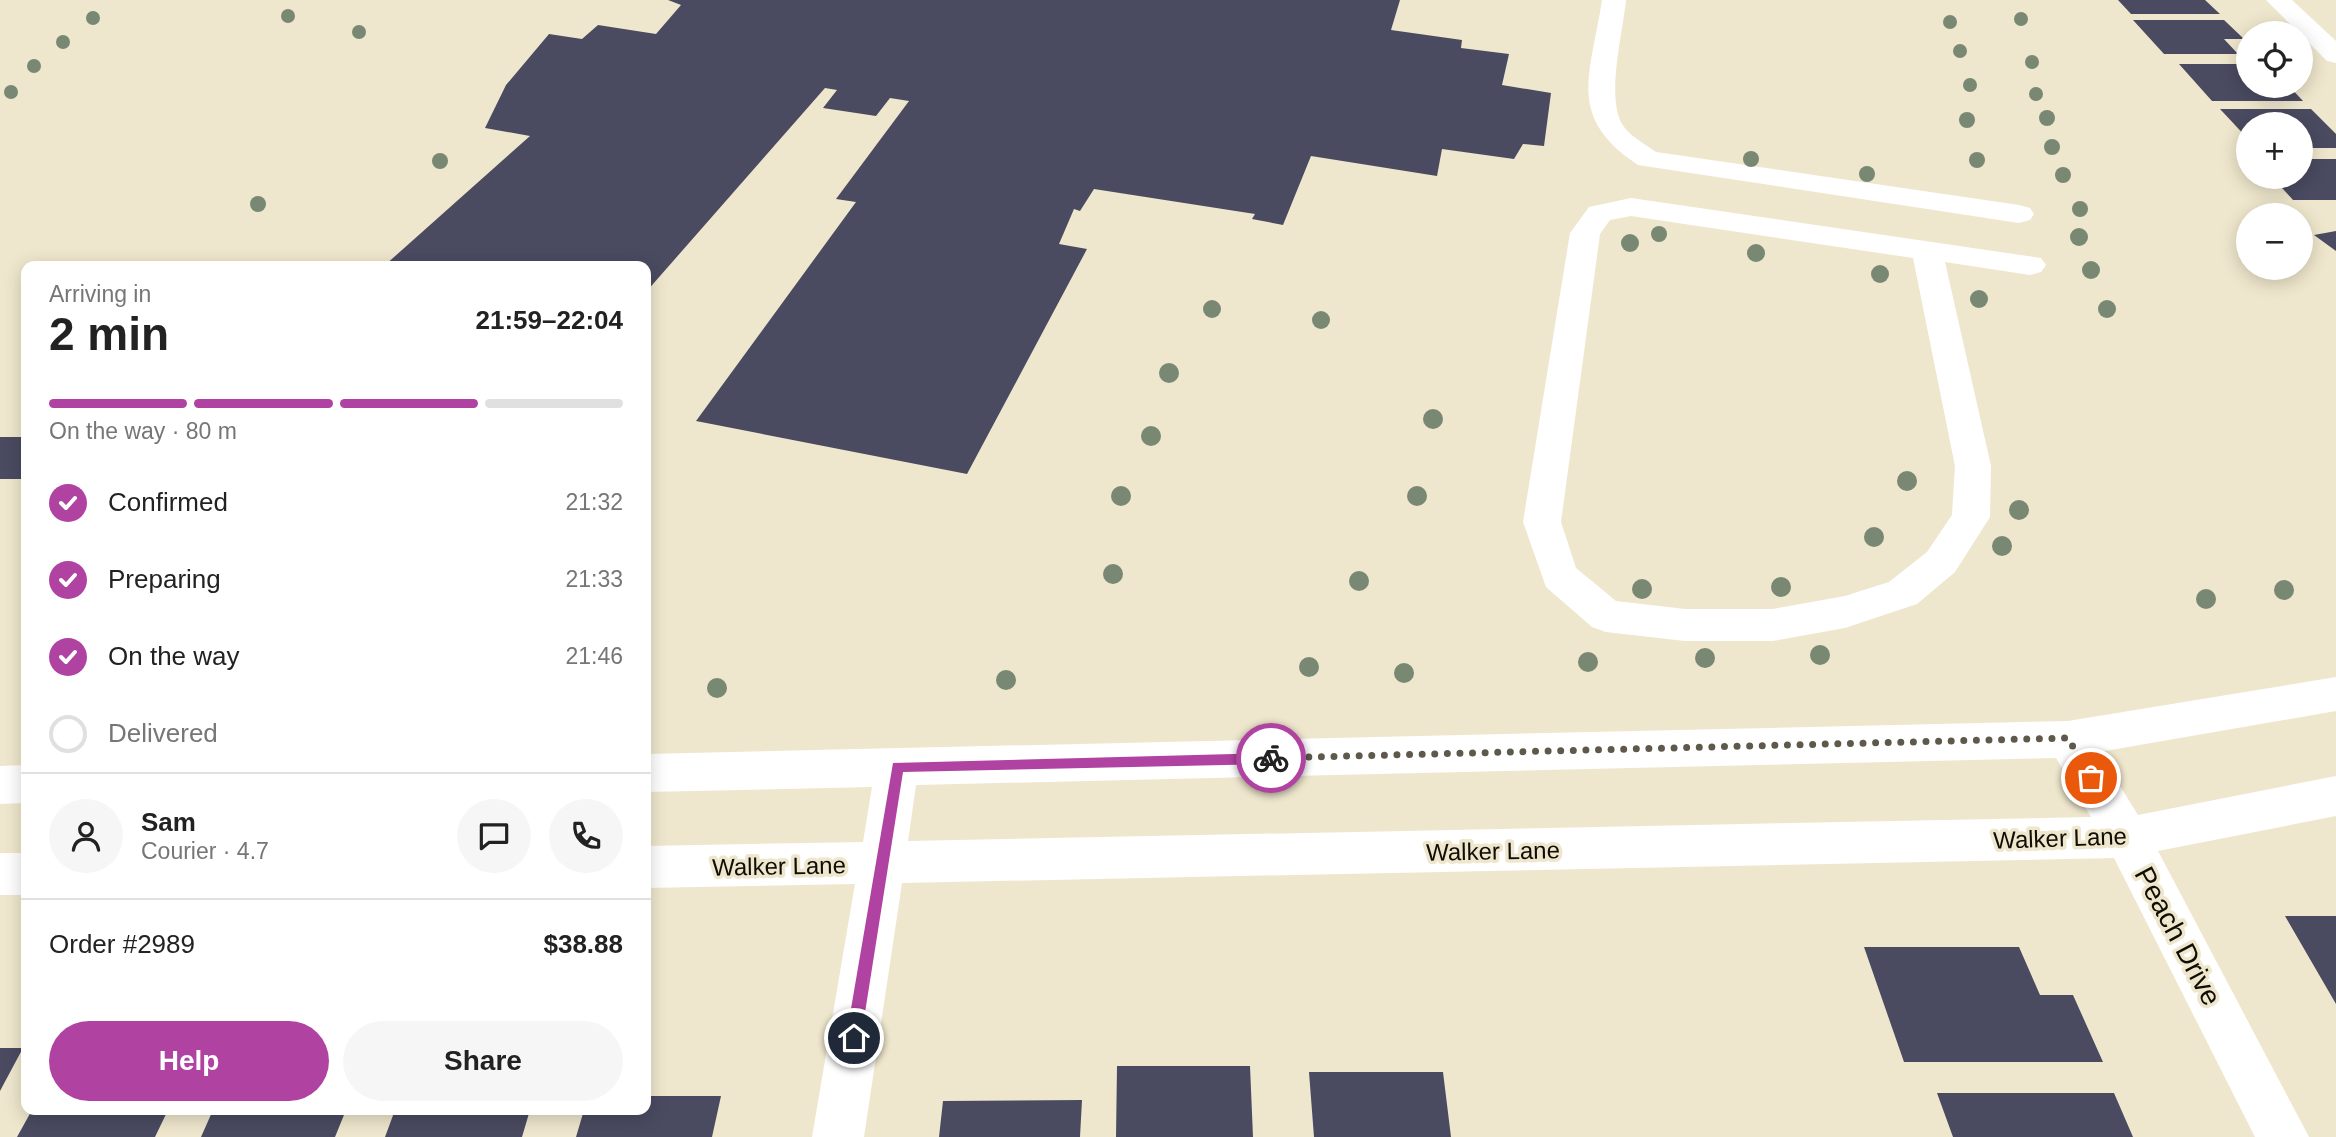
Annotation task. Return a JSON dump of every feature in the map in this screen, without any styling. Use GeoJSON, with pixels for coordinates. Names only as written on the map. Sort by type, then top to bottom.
{"type":"FeatureCollection","features":[{"type":"Feature","properties":{"kind":"street"},"geometry":{"type":"LineString","coordinates":[[1614,0],[1602,102],[1607,122],[1623,143],[1648,159],[2020,214]]}},
{"type":"Feature","properties":{"kind":"street"},"geometry":{"type":"LineString","coordinates":[[2278,0],[2336,55]]}},
{"type":"Feature","properties":{"kind":"street"},"geometry":{"type":"LineString","coordinates":[[1927,250],[1973,467],[1971,517],[1941,562],[1903,593],[1845,612],[1773,625],[1685,625],[1606,616],[1560,576],[1542,522],[1585,233],[1600,213],[1631,207],[1927,250],[2030,265]]}},
{"type":"Feature","properties":{"kind":"street"},"geometry":{"type":"LineString","coordinates":[[651,773],[2068,738],[2336,694]]}},
{"type":"Feature","properties":{"kind":"street","name":"Peach Drive"},"geometry":{"type":"LineString","coordinates":[[2068,738],[2127,837],[2283,1137]]}},
{"type":"Feature","properties":{"kind":"street"},"geometry":{"type":"LineString","coordinates":[[838,1137],[897,767]]}},
{"type":"Feature","properties":{"kind":"street"},"geometry":{"type":"LineString","coordinates":[[0,785],[21,785]]}},
{"type":"Feature","properties":{"kind":"street","name":"Walker Lane"},"geometry":{"type":"LineString","coordinates":[[651,867],[882,865],[2127,837],[2336,796]]}},
{"type":"Feature","properties":{"kind":"street"},"geometry":{"type":"LineString","coordinates":[[0,874],[21,874]]}},
{"type":"Feature","properties":{"kind":"building"},"geometry":{"type":"Polygon","coordinates":[[[668,0],[1400,0],[1391,30],[1462,40],[1461,48],[1509,54],[1502,85],[1551,93],[1544,146],[1523,144],[1514,159],[1442,149],[1437,176],[1311,156],[1283,225],[1252,219],[1255,214],[1094,189],[1080,211],[1074,209],[1059,244],[1087,249],[967,474],[696,421],[856,202],[836,199],[909,101],[890,98],[876,116],[823,108],[837,90],[825,88],[651,286],[651,261],[390,261],[530,136],[485,128],[506,85],[549,34],[582,39],[598,25],[656,34],[681,5],[668,0]]]}},
{"type":"Feature","properties":{"kind":"building"},"geometry":{"type":"Polygon","coordinates":[[[2118,0],[2205,0],[2220,14],[2131,14],[2118,0]]]}},
{"type":"Feature","properties":{"kind":"building"},"geometry":{"type":"Polygon","coordinates":[[[2133,20],[2224,20],[2236,31],[2236,39],[2224,39],[2236,54],[2164,54],[2133,20]]]}},
{"type":"Feature","properties":{"kind":"building"},"geometry":{"type":"Polygon","coordinates":[[[2179,64],[2236,64],[2236,98],[2300,98],[2303,101],[2212,101],[2179,64]]]}},
{"type":"Feature","properties":{"kind":"building"},"geometry":{"type":"Polygon","coordinates":[[[2220,109],[2311,109],[2336,134],[2336,148],[2313,148],[2313,112],[2236,112],[2236,126],[2220,109]]]}},
{"type":"Feature","properties":{"kind":"building"},"geometry":{"type":"Polygon","coordinates":[[[2313,159],[2336,159],[2336,200],[2293,200],[2283,189],[2313,189],[2313,159]]]}},
{"type":"Feature","properties":{"kind":"building"},"geometry":{"type":"Polygon","coordinates":[[[2336,231],[2336,251],[2314,235],[2336,231]]]}},
{"type":"Feature","properties":{"kind":"building"},"geometry":{"type":"Polygon","coordinates":[[[0,437],[21,437],[21,479],[0,479],[0,437]]]}},
{"type":"Feature","properties":{"kind":"building"},"geometry":{"type":"Polygon","coordinates":[[[2285,916],[2336,916],[2336,1004],[2285,916]]]}},
{"type":"Feature","properties":{"kind":"building"},"geometry":{"type":"Polygon","coordinates":[[[1864,947],[2019,947],[2040,995],[2073,995],[2103,1062],[1904,1062],[1864,947]]]}},
{"type":"Feature","properties":{"kind":"building"},"geometry":{"type":"Polygon","coordinates":[[[0,1048],[21,1048],[21,1052],[0,1091],[0,1048]]]}},
{"type":"Feature","properties":{"kind":"building"},"geometry":{"type":"Polygon","coordinates":[[[1117,1066],[1250,1066],[1253,1137],[1116,1137],[1117,1066]]]}},
{"type":"Feature","properties":{"kind":"building"},"geometry":{"type":"Polygon","coordinates":[[[1309,1072],[1443,1072],[1451,1137],[1314,1137],[1309,1072]]]}},
{"type":"Feature","properties":{"kind":"building"},"geometry":{"type":"Polygon","coordinates":[[[1937,1093],[2114,1093],[2133,1137],[1953,1137],[1937,1093]]]}},
{"type":"Feature","properties":{"kind":"building"},"geometry":{"type":"Polygon","coordinates":[[[651,1096],[721,1096],[712,1137],[576,1137],[583,1115],[651,1115],[651,1096]]]}},
{"type":"Feature","properties":{"kind":"building"},"geometry":{"type":"Polygon","coordinates":[[[1082,1100],[1080,1137],[939,1137],[943,1101],[1082,1100]]]}},
{"type":"Feature","properties":{"kind":"building"},"geometry":{"type":"Polygon","coordinates":[[[29,1115],[166,1115],[155,1137],[17,1137],[29,1115]]]}},
{"type":"Feature","properties":{"kind":"building"},"geometry":{"type":"Polygon","coordinates":[[[211,1115],[344,1115],[335,1137],[201,1137],[211,1115]]]}},
{"type":"Feature","properties":{"kind":"building"},"geometry":{"type":"Polygon","coordinates":[[[393,1115],[529,1115],[522,1137],[385,1137],[393,1115]]]}},
{"type":"Feature","properties":{"kind":"way so far"},"geometry":{"type":"LineString","coordinates":[[1271,758],[2068,738],[2091,778]]}},
{"type":"Feature","properties":{"kind":"route"},"geometry":{"type":"LineString","coordinates":[[854,1038],[897,767],[1271,758]]}}]}
